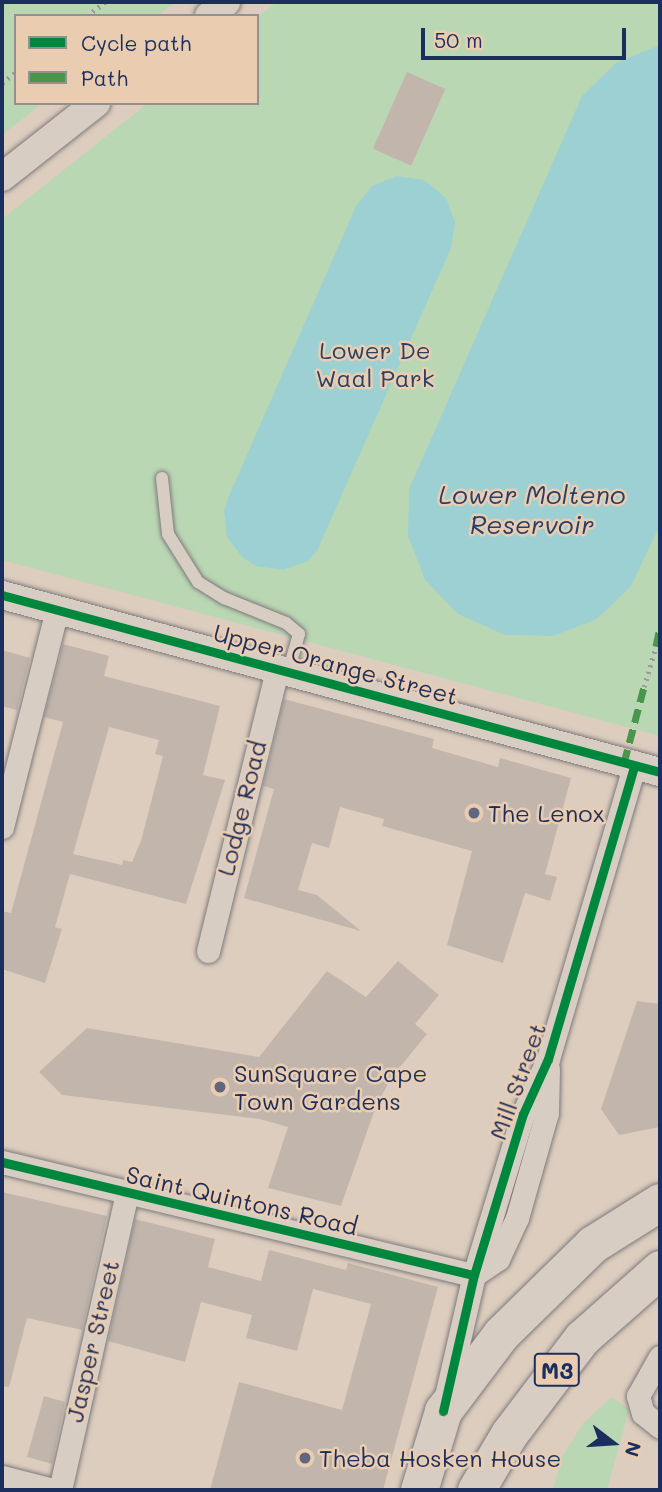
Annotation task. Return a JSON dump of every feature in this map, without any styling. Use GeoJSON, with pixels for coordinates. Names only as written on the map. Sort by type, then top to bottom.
{"type":"FeatureCollection","features":[{"type":"Feature","properties":{"kind":"main road","name":"M3"},"geometry":{"type":"LineString","coordinates":[[419,1490],[443,1411],[463,1380],[542,1290],[593,1244],[660,1202]]}},
{"type":"Feature","properties":{"kind":"main road","name":"M3"},"geometry":{"type":"LineString","coordinates":[[476,1490],[509,1434],[582,1338],[660,1269]]}},
{"type":"Feature","properties":{"kind":"street"},"geometry":{"type":"LineString","coordinates":[[211,14],[226,2]]}},
{"type":"Feature","properties":{"kind":"street"},"geometry":{"type":"LineString","coordinates":[[2,177],[93,105]]}},
{"type":"Feature","properties":{"kind":"street","name":"Upper Orange Street"},"geometry":{"type":"LineString","coordinates":[[2,595],[283,668],[647,769]]}},
{"type":"Feature","properties":{"kind":"street"},"geometry":{"type":"LineString","coordinates":[[2,827],[57,610]]}},
{"type":"Feature","properties":{"kind":"street","name":"Lodge Road"},"geometry":{"type":"LineString","coordinates":[[208,951],[283,668]]}},
{"type":"Feature","properties":{"kind":"street","name":"Mill Street"},"geometry":{"type":"LineString","coordinates":[[474,1275],[498,1259],[517,1217],[548,1113],[548,1059],[647,769]]}},
{"type":"Feature","properties":{"kind":"street","name":"Saint Quintons Road"},"geometry":{"type":"LineString","coordinates":[[2,1162],[474,1275]]}},
{"type":"Feature","properties":{"kind":"street","name":"Jasper Street"},"geometry":{"type":"LineString","coordinates":[[60,1490],[127,1192]]}},
{"type":"Feature","properties":{"kind":"street"},"geometry":{"type":"LineString","coordinates":[[443,1411],[474,1275]]}},
{"type":"Feature","properties":{"kind":"street"},"geometry":{"type":"LineString","coordinates":[[660,1357],[638,1396],[643,1413],[660,1427]]}},
{"type":"Feature","properties":{"kind":"street"},"geometry":{"type":"LineString","coordinates":[[2,1477],[53,1490]]}},
{"type":"Feature","properties":{"kind":"lane"},"geometry":{"type":"LineString","coordinates":[[162,478],[168,534],[198,582],[224,598],[286,623],[299,634],[283,668]]}},
{"type":"Feature","properties":{"kind":"path"},"geometry":{"type":"LineString","coordinates":[[90,14],[105,2]]}},
{"type":"Feature","properties":{"kind":"path"},"geometry":{"type":"LineString","coordinates":[[644,687],[656,646]]}},
{"type":"Feature","properties":{"kind":"green space"},"geometry":{"type":"Polygon","coordinates":[[[2,2],[176,2],[160,14],[14,14],[14,105],[40,105],[2,135],[2,2]]]}},
{"type":"Feature","properties":{"kind":"green space","name":"Lower De Waal Park"},"geometry":{"type":"Polygon","coordinates":[[[277,2],[660,2],[660,736],[2,560],[2,219],[145,105],[259,105],[259,16],[277,2]]]}},
{"type":"Feature","properties":{"kind":"green space"},"geometry":{"type":"Polygon","coordinates":[[[612,1397],[629,1409],[607,1490],[553,1490],[562,1457],[583,1423],[612,1397]]]}},
{"type":"Feature","properties":{"kind":"water","name":"Lower Molteno Reservoir"},"geometry":{"type":"Polygon","coordinates":[[[660,45],[660,525],[631,586],[597,619],[553,636],[505,635],[458,614],[425,580],[408,536],[409,489],[582,96],[616,63],[660,45]]]}},
{"type":"Feature","properties":{"kind":"water"},"geometry":{"type":"Polygon","coordinates":[[[397,176],[424,180],[446,198],[455,222],[451,248],[317,551],[308,561],[283,570],[256,566],[243,558],[227,537],[224,511],[228,498],[356,206],[372,186],[397,176]]]}},
{"type":"Feature","properties":{"kind":"building"},"geometry":{"type":"Polygon","coordinates":[[[407,72],[445,89],[411,166],[373,149],[407,72]]]}},
{"type":"Feature","properties":{"kind":"building"},"geometry":{"type":"Polygon","coordinates":[[[63,644],[109,656],[104,676],[220,706],[203,775],[225,780],[186,904],[70,874],[55,927],[62,929],[45,983],[2,969],[2,911],[11,913],[63,722],[44,717],[63,644]],[[109,727],[73,854],[122,865],[123,860],[132,862],[141,841],[163,756],[155,754],[159,740],[109,727]]]}},
{"type":"Feature","properties":{"kind":"building"},"geometry":{"type":"Polygon","coordinates":[[[2,650],[30,658],[17,710],[2,706],[2,650]]]}},
{"type":"Feature","properties":{"kind":"building"},"geometry":{"type":"Polygon","coordinates":[[[284,699],[434,739],[432,748],[498,767],[500,758],[571,778],[545,874],[557,877],[550,901],[525,893],[503,963],[447,945],[472,851],[382,826],[384,819],[340,807],[329,848],[312,843],[298,890],[317,895],[361,931],[244,898],[274,789],[263,786],[284,699]]]}},
{"type":"Feature","properties":{"kind":"building","name":"SunSquare Cape Town Gardens"},"geometry":{"type":"Polygon","coordinates":[[[398,961],[439,995],[415,1024],[427,1034],[391,1078],[376,1106],[341,1206],[268,1188],[288,1127],[260,1119],[62,1095],[39,1072],[87,1028],[259,1057],[327,971],[366,997],[398,961]]]}},
{"type":"Feature","properties":{"kind":"building"},"geometry":{"type":"Polygon","coordinates":[[[637,1001],[660,1004],[660,1127],[619,1135],[601,1109],[637,1001]]]}},
{"type":"Feature","properties":{"kind":"building"},"geometry":{"type":"Polygon","coordinates":[[[2,1192],[107,1216],[82,1330],[27,1318],[9,1387],[2,1386],[2,1192]]]}},
{"type":"Feature","properties":{"kind":"building"},"geometry":{"type":"Polygon","coordinates":[[[135,1219],[215,1239],[208,1267],[261,1281],[269,1250],[346,1270],[348,1263],[438,1287],[383,1490],[210,1490],[239,1382],[342,1410],[371,1304],[313,1289],[297,1351],[246,1338],[252,1315],[201,1302],[185,1362],[108,1341],[135,1219]]]}},
{"type":"Feature","properties":{"kind":"building"},"geometry":{"type":"Polygon","coordinates":[[[44,1396],[65,1402],[52,1464],[27,1457],[44,1396]]]}},
{"type":"Feature","properties":{"kind":"marked path"},"geometry":{"type":"LineString","coordinates":[[656,646],[660,627]]}},
{"type":"Feature","properties":{"kind":"marked path"},"geometry":{"type":"LineString","coordinates":[[624,763],[644,687]]}},
{"type":"Feature","properties":{"kind":"cycle path"},"geometry":{"type":"LineString","coordinates":[[2,595],[660,772]]}},
{"type":"Feature","properties":{"kind":"cycle path"},"geometry":{"type":"LineString","coordinates":[[443,1411],[474,1275],[523,1114],[548,1059],[634,766]]}},
{"type":"Feature","properties":{"kind":"cycle path"},"geometry":{"type":"LineString","coordinates":[[2,1162],[474,1275]]}},
{"type":"Feature","properties":{"kind":"place","name":"The Lenox"},"geometry":{"type":"Point","coordinates":[474,813]}},
{"type":"Feature","properties":{"kind":"place","name":"SunSquare Cape Town Gardens"},"geometry":{"type":"Point","coordinates":[220,1087]}},
{"type":"Feature","properties":{"kind":"place","name":"Theba Hosken House"},"geometry":{"type":"Point","coordinates":[305,1458]}}]}
